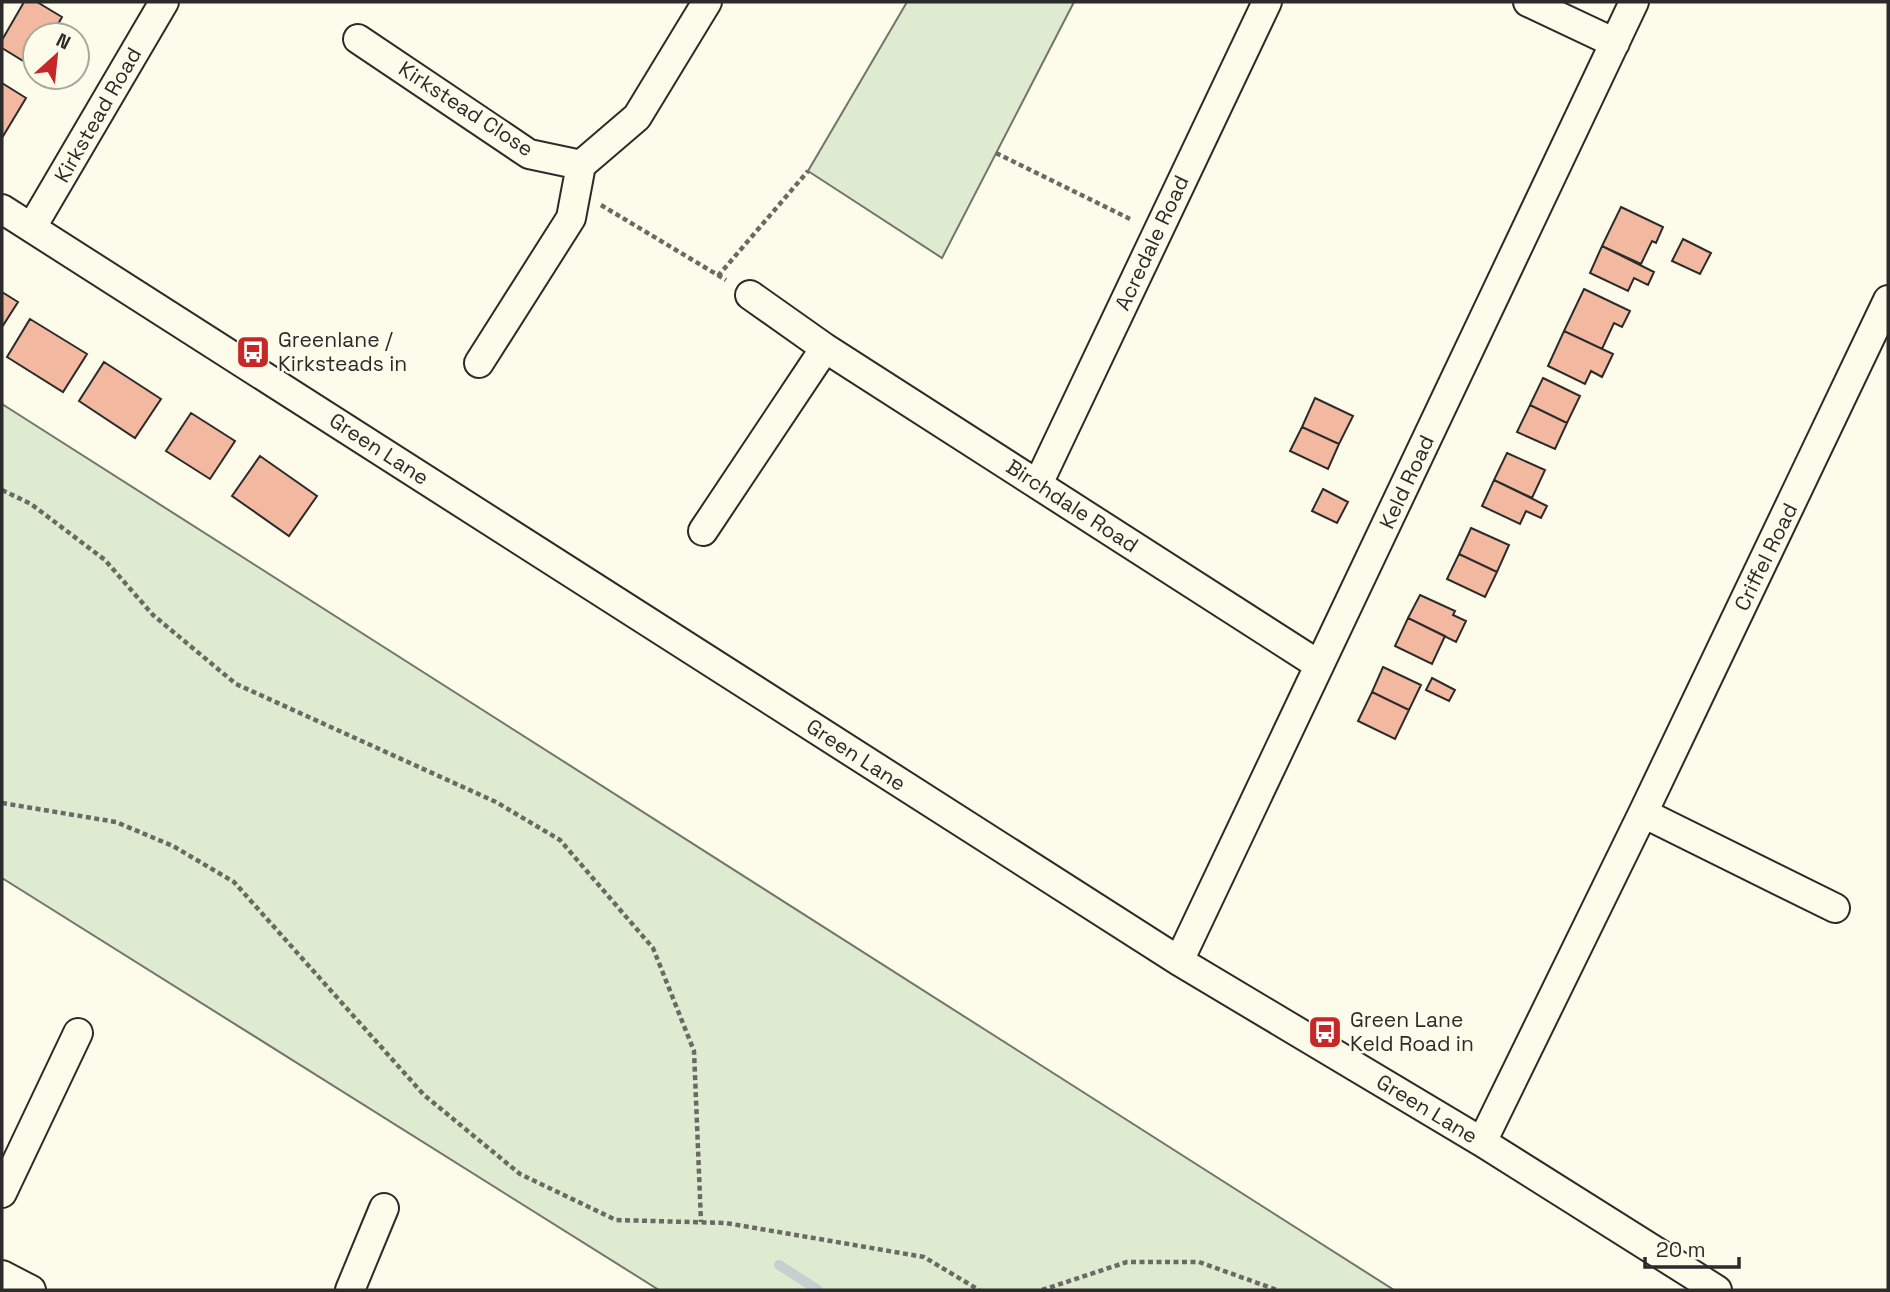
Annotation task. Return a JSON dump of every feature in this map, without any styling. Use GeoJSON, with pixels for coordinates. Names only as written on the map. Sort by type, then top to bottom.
{"type":"FeatureCollection","features":[{"type":"Feature","properties":{"kind":"street","name":"Kirkstead Road"},"geometry":{"type":"LineString","coordinates":[[32,227],[164,2]]}},
{"type":"Feature","properties":{"kind":"street"},"geometry":{"type":"LineString","coordinates":[[479,363],[571,218],[579,177],[636,117],[707,2]]}},
{"type":"Feature","properties":{"kind":"street","name":"Acredale Road"},"geometry":{"type":"LineString","coordinates":[[1038,484],[1267,2]]}},
{"type":"Feature","properties":{"kind":"street"},"geometry":{"type":"LineString","coordinates":[[1528,2],[1615,43]]}},
{"type":"Feature","properties":{"kind":"street","name":"Keld Road"},"geometry":{"type":"LineString","coordinates":[[1179,961],[1634,2]]}},
{"type":"Feature","properties":{"kind":"street","name":"Kirkstead Close"},"geometry":{"type":"LineString","coordinates":[[358,39],[528,154],[579,177]]}},
{"type":"Feature","properties":{"kind":"street","name":"Green Lane"},"geometry":{"type":"LineString","coordinates":[[2,209],[1179,961],[1482,1142],[1717,1290]]}},
{"type":"Feature","properties":{"kind":"street","name":"Birchdale Road"},"geometry":{"type":"LineString","coordinates":[[750,295],[825,348],[1320,665]]}},
{"type":"Feature","properties":{"kind":"street","name":"Criffel Road"},"geometry":{"type":"LineString","coordinates":[[1482,1142],[1643,813],[1888,300]]}},
{"type":"Feature","properties":{"kind":"street"},"geometry":{"type":"LineString","coordinates":[[703,531],[825,348]]}},
{"type":"Feature","properties":{"kind":"street"},"geometry":{"type":"LineString","coordinates":[[1643,813],[1835,908]]}},
{"type":"Feature","properties":{"kind":"street"},"geometry":{"type":"LineString","coordinates":[[2,1193],[78,1033]]}},
{"type":"Feature","properties":{"kind":"street"},"geometry":{"type":"LineString","coordinates":[[350,1290],[384,1208]]}},
{"type":"Feature","properties":{"kind":"street"},"geometry":{"type":"LineString","coordinates":[[2,1275],[31,1290]]}},
{"type":"Feature","properties":{"kind":"path"},"geometry":{"type":"LineString","coordinates":[[996,153],[1157,233]]}},
{"type":"Feature","properties":{"kind":"path"},"geometry":{"type":"LineString","coordinates":[[718,275],[808,171]]}},
{"type":"Feature","properties":{"kind":"path"},"geometry":{"type":"LineString","coordinates":[[579,177],[750,295]]}},
{"type":"Feature","properties":{"kind":"path"},"geometry":{"type":"LineString","coordinates":[[2,490],[31,504],[105,560],[153,615],[236,684],[496,802],[559,840],[653,948],[694,1051],[701,1222]]}},
{"type":"Feature","properties":{"kind":"path"},"geometry":{"type":"LineString","coordinates":[[2,803],[116,822],[173,846],[234,882],[424,1095],[520,1174],[616,1220],[726,1223],[924,1257],[979,1290]]}},
{"type":"Feature","properties":{"kind":"path"},"geometry":{"type":"LineString","coordinates":[[1042,1290],[1127,1262],[1199,1262],[1277,1290]]}},
{"type":"Feature","properties":{"kind":"green space"},"geometry":{"type":"Polygon","coordinates":[[[907,2],[1074,2],[942,258],[808,171],[907,2]]]}},
{"type":"Feature","properties":{"kind":"green space"},"geometry":{"type":"Polygon","coordinates":[[[2,404],[1394,1290],[659,1290],[2,878],[2,404]]]}},
{"type":"Feature","properties":{"kind":"building"},"geometry":{"type":"Polygon","coordinates":[[[24,2],[37,2],[62,17],[60,21],[21,21],[21,60],[2,48],[2,40],[24,2]]]}},
{"type":"Feature","properties":{"kind":"building"},"geometry":{"type":"Polygon","coordinates":[[[2,83],[26,98],[2,138],[2,83]]]}},
{"type":"Feature","properties":{"kind":"building"},"geometry":{"type":"Polygon","coordinates":[[[1621,207],[1663,227],[1656,243],[1652,241],[1641,264],[1602,246],[1621,207]]]}},
{"type":"Feature","properties":{"kind":"building"},"geometry":{"type":"Polygon","coordinates":[[[1683,239],[1711,253],[1700,274],[1672,261],[1683,239]]]}},
{"type":"Feature","properties":{"kind":"building"},"geometry":{"type":"Polygon","coordinates":[[[1602,246],[1654,272],[1648,285],[1634,278],[1628,291],[1590,273],[1602,246]]]}},
{"type":"Feature","properties":{"kind":"building"},"geometry":{"type":"Polygon","coordinates":[[[1584,289],[1630,311],[1622,327],[1614,323],[1602,349],[1564,331],[1584,289]]]}},
{"type":"Feature","properties":{"kind":"building"},"geometry":{"type":"Polygon","coordinates":[[[2,292],[18,302],[2,327],[2,292]]]}},
{"type":"Feature","properties":{"kind":"building"},"geometry":{"type":"Polygon","coordinates":[[[30,319],[87,354],[63,392],[7,357],[30,319]]]}},
{"type":"Feature","properties":{"kind":"building"},"geometry":{"type":"Polygon","coordinates":[[[1564,331],[1613,354],[1602,377],[1591,371],[1585,384],[1548,366],[1564,331]]]}},
{"type":"Feature","properties":{"kind":"building"},"geometry":{"type":"Polygon","coordinates":[[[104,362],[161,399],[135,438],[79,401],[104,362]]]}},
{"type":"Feature","properties":{"kind":"building"},"geometry":{"type":"Polygon","coordinates":[[[1543,378],[1580,396],[1567,423],[1530,405],[1543,378]]]}},
{"type":"Feature","properties":{"kind":"building"},"geometry":{"type":"Polygon","coordinates":[[[1315,398],[1353,416],[1339,444],[1302,427],[1315,398]]]}},
{"type":"Feature","properties":{"kind":"building"},"geometry":{"type":"Polygon","coordinates":[[[1530,405],[1567,423],[1555,449],[1517,432],[1530,405]]]}},
{"type":"Feature","properties":{"kind":"building"},"geometry":{"type":"Polygon","coordinates":[[[191,413],[235,441],[210,479],[166,451],[191,413]]]}},
{"type":"Feature","properties":{"kind":"building"},"geometry":{"type":"Polygon","coordinates":[[[1302,427],[1339,444],[1328,469],[1290,451],[1302,427]]]}},
{"type":"Feature","properties":{"kind":"building"},"geometry":{"type":"Polygon","coordinates":[[[1507,453],[1545,470],[1532,498],[1494,480],[1507,453]]]}},
{"type":"Feature","properties":{"kind":"building"},"geometry":{"type":"Polygon","coordinates":[[[260,456],[317,496],[289,536],[232,496],[260,456]]]}},
{"type":"Feature","properties":{"kind":"building"},"geometry":{"type":"Polygon","coordinates":[[[1494,480],[1547,506],[1541,518],[1526,511],[1520,524],[1482,506],[1494,480]]]}},
{"type":"Feature","properties":{"kind":"building"},"geometry":{"type":"Polygon","coordinates":[[[1323,489],[1348,502],[1337,523],[1312,511],[1323,489]]]}},
{"type":"Feature","properties":{"kind":"building"},"geometry":{"type":"Polygon","coordinates":[[[1471,528],[1509,545],[1497,572],[1459,554],[1471,528]]]}},
{"type":"Feature","properties":{"kind":"building"},"geometry":{"type":"Polygon","coordinates":[[[1459,554],[1497,572],[1485,597],[1447,579],[1459,554]]]}},
{"type":"Feature","properties":{"kind":"building"},"geometry":{"type":"Polygon","coordinates":[[[1420,595],[1455,611],[1453,615],[1466,621],[1456,642],[1408,618],[1420,595]]]}},
{"type":"Feature","properties":{"kind":"building"},"geometry":{"type":"Polygon","coordinates":[[[1408,618],[1445,636],[1432,664],[1395,646],[1408,618]]]}},
{"type":"Feature","properties":{"kind":"building"},"geometry":{"type":"Polygon","coordinates":[[[1383,667],[1421,685],[1409,710],[1372,692],[1383,667]]]}},
{"type":"Feature","properties":{"kind":"building"},"geometry":{"type":"Polygon","coordinates":[[[1432,678],[1455,690],[1449,701],[1426,690],[1432,678]]]}},
{"type":"Feature","properties":{"kind":"building"},"geometry":{"type":"Polygon","coordinates":[[[1372,692],[1409,710],[1395,739],[1358,721],[1372,692]]]}},
{"type":"Feature","properties":{"kind":"waterway"},"geometry":{"type":"LineString","coordinates":[[779,1265],[818,1290]]}},
{"type":"Feature","properties":{"kind":"place","name":"Greenlane / Kirksteads in"},"geometry":{"type":"Point","coordinates":[253,352]}},
{"type":"Feature","properties":{"kind":"place","name":"Green Lane Keld Road in"},"geometry":{"type":"Point","coordinates":[1325,1032]}}]}
